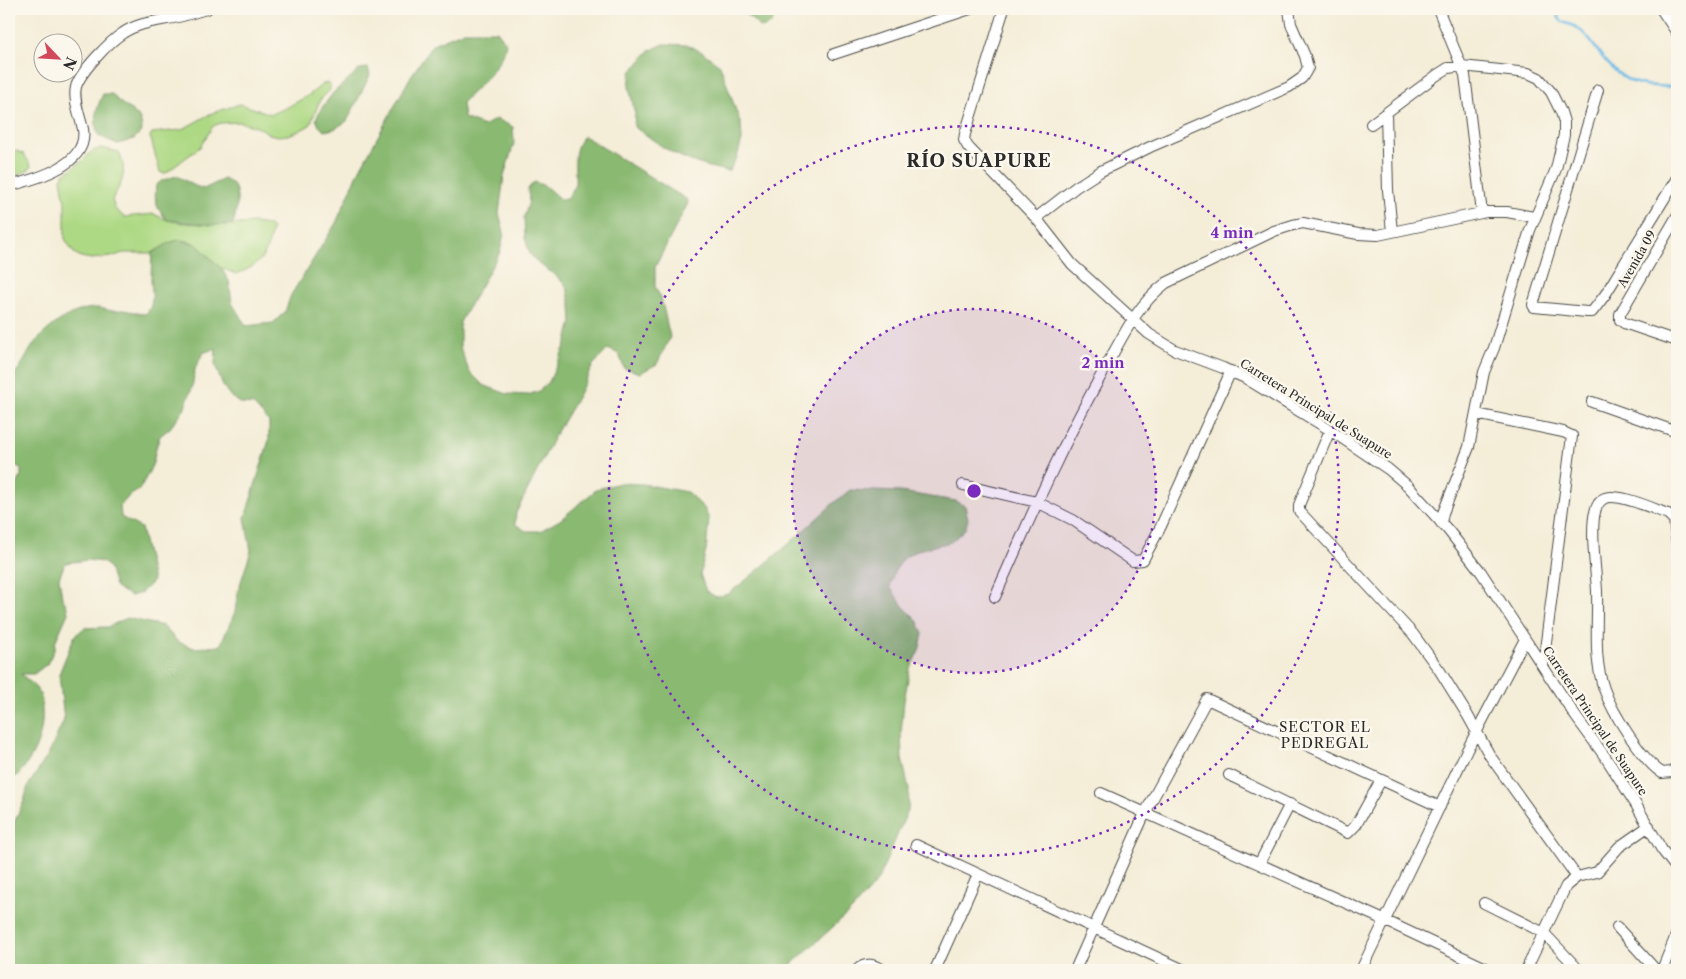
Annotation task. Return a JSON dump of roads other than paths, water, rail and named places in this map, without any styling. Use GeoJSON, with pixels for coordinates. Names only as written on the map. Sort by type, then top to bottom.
{"type":"FeatureCollection","features":[{"type":"Feature","properties":{"kind":"street"},"geometry":{"type":"LineString","coordinates":[[11,187],[73,160],[83,141],[76,87],[92,63],[111,42],[130,28],[208,9]]}},
{"type":"Feature","properties":{"kind":"street"},"geometry":{"type":"LineString","coordinates":[[834,54],[970,9]]}},
{"type":"Feature","properties":{"kind":"street","name":"Carretera Principal de Suapure"},"geometry":{"type":"LineString","coordinates":[[1004,9],[964,140],[968,147],[1036,218],[1072,264],[1149,334],[1167,346],[1231,371],[1330,430],[1375,459],[1398,477],[1472,560],[1576,717],[1606,758],[1670,862],[1677,870]]}},
{"type":"Feature","properties":{"kind":"street"},"geometry":{"type":"LineString","coordinates":[[1036,218],[1101,170],[1289,87],[1302,78],[1306,74],[1308,62],[1291,24],[1289,9]]}},
{"type":"Feature","properties":{"kind":"street"},"geometry":{"type":"LineString","coordinates":[[1438,9],[1462,66],[1467,90],[1482,213]]}},
{"type":"Feature","properties":{"kind":"street"},"geometry":{"type":"LineString","coordinates":[[1661,9],[1677,33]]}},
{"type":"Feature","properties":{"kind":"street"},"geometry":{"type":"LineString","coordinates":[[1371,124],[1437,75],[1448,68],[1462,66],[1528,73],[1539,78],[1556,101],[1564,122],[1564,136],[1553,179],[1534,217],[1494,348],[1484,372],[1469,446],[1443,513],[1441,523]]}},
{"type":"Feature","properties":{"kind":"street"},"geometry":{"type":"LineString","coordinates":[[1598,90],[1533,305],[1534,308],[1592,312],[1605,295],[1677,178]]}},
{"type":"Feature","properties":{"kind":"street"},"geometry":{"type":"LineString","coordinates":[[1386,113],[1388,190],[1392,232]]}},
{"type":"Feature","properties":{"kind":"street"},"geometry":{"type":"LineString","coordinates":[[995,597],[1074,424],[1132,319],[1151,294],[1166,283],[1274,231],[1293,225],[1309,224],[1367,236],[1498,211],[1534,217]]}},
{"type":"Feature","properties":{"kind":"street","name":"Avenida 09"},"geometry":{"type":"LineString","coordinates":[[1676,337],[1624,323],[1620,320],[1620,314],[1677,216]]}},
{"type":"Feature","properties":{"kind":"street"},"geometry":{"type":"LineString","coordinates":[[963,485],[1037,502],[1073,520],[1134,561],[1143,560],[1161,526],[1231,371]]}},
{"type":"Feature","properties":{"kind":"street"},"geometry":{"type":"LineString","coordinates":[[1592,402],[1677,432]]}},
{"type":"Feature","properties":{"kind":"street"},"geometry":{"type":"LineString","coordinates":[[1476,414],[1563,432],[1572,436],[1543,666]]}},
{"type":"Feature","properties":{"kind":"street"},"geometry":{"type":"LineString","coordinates":[[1330,430],[1299,505],[1299,511],[1413,634],[1468,716],[1490,756],[1577,877]]}},
{"type":"Feature","properties":{"kind":"street"},"geometry":{"type":"LineString","coordinates":[[1677,544],[1674,520],[1668,514],[1619,498],[1606,497],[1599,502],[1595,512],[1594,537],[1597,593],[1597,653],[1601,680],[1619,718],[1648,760],[1662,773],[1672,772],[1677,768]]}},
{"type":"Feature","properties":{"kind":"street"},"geometry":{"type":"LineString","coordinates":[[1361,970],[1476,732],[1525,639]]}},
{"type":"Feature","properties":{"kind":"street"},"geometry":{"type":"LineString","coordinates":[[1075,970],[1145,813],[1207,699],[1440,807]]}},
{"type":"Feature","properties":{"kind":"street"},"geometry":{"type":"LineString","coordinates":[[1229,775],[1348,833],[1356,825],[1381,780]]}},
{"type":"Feature","properties":{"kind":"street"},"geometry":{"type":"LineString","coordinates":[[1101,793],[1384,920],[1490,970]]}},
{"type":"Feature","properties":{"kind":"street"},"geometry":{"type":"LineString","coordinates":[[1259,864],[1290,804]]}},
{"type":"Feature","properties":{"kind":"street"},"geometry":{"type":"LineString","coordinates":[[1526,970],[1566,886],[1577,877],[1596,872],[1619,847],[1649,826]]}},
{"type":"Feature","properties":{"kind":"street"},"geometry":{"type":"LineString","coordinates":[[916,845],[1184,970]]}},
{"type":"Feature","properties":{"kind":"street"},"geometry":{"type":"LineString","coordinates":[[935,970],[978,874]]}},
{"type":"Feature","properties":{"kind":"street"},"geometry":{"type":"LineString","coordinates":[[1484,903],[1544,933],[1579,970]]}},
{"type":"Feature","properties":{"kind":"street"},"geometry":{"type":"LineString","coordinates":[[1617,927],[1656,970]]}},
{"type":"Feature","properties":{"kind":"street"},"geometry":{"type":"LineString","coordinates":[[1662,970],[1677,933]]}},
{"type":"Feature","properties":{"kind":"street"},"geometry":{"type":"LineString","coordinates":[[857,970],[867,964],[884,970]]}},
{"type":"Feature","properties":{"kind":"waterway"},"geometry":{"type":"LineString","coordinates":[[1557,9],[1559,19],[1583,32],[1617,73],[1642,85],[1677,87]]}},
{"type":"Feature","properties":{"kind":"district","name":"RÍO SUAPURE"},"geometry":{"type":"Point","coordinates":[979,161]}},
{"type":"Feature","properties":{"kind":"district","name":"SECTOR EL PEDREGAL"},"geometry":{"type":"Point","coordinates":[1325,736]}}]}
